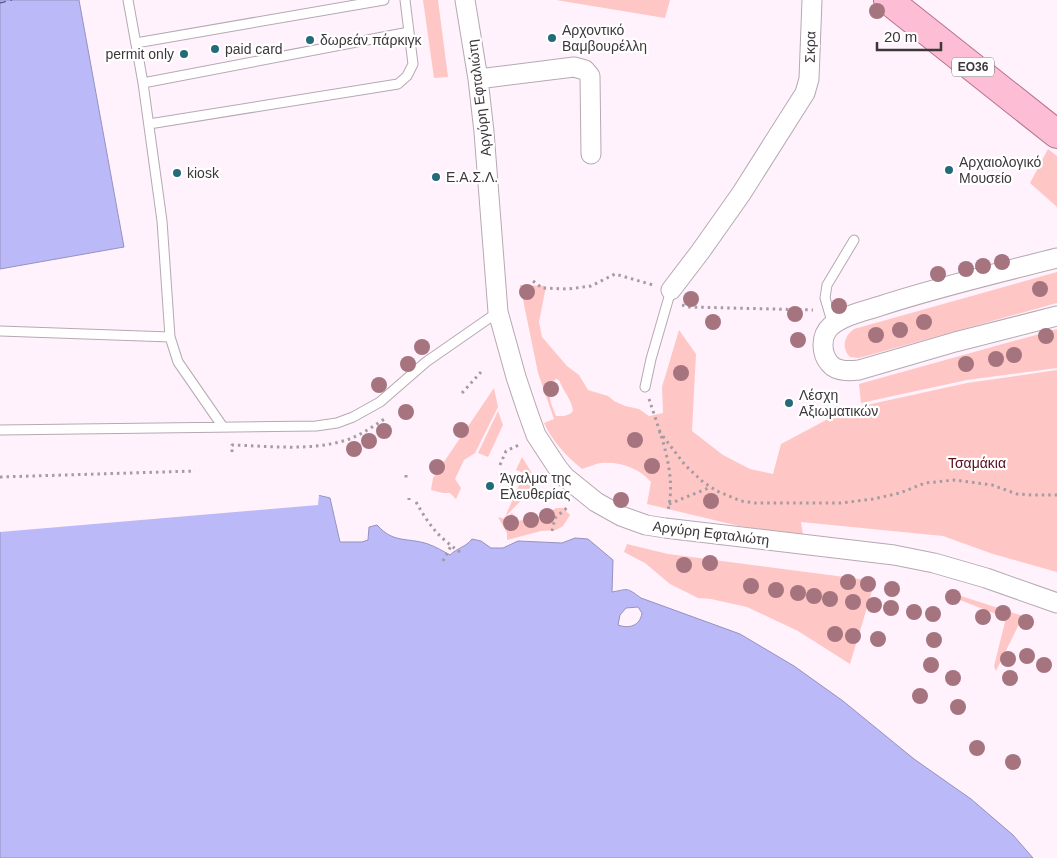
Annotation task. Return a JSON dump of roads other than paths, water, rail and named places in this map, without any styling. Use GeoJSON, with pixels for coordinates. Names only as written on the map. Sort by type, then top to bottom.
{"type":"FeatureCollection","features":[{"type":"Feature","properties":{"kind":"main road","name":"ΕΟ36"},"geometry":{"type":"LineString","coordinates":[[888,0],[1057,134]]}},
{"type":"Feature","properties":{"kind":"street","name":"Αργύρη Εφταλιώτη"},"geometry":{"type":"LineString","coordinates":[[465,0],[478,79],[498,312],[516,377],[536,434],[565,477],[596,502],[621,516],[646,525],[894,555],[934,563],[986,578],[1057,603]]}},
{"type":"Feature","properties":{"kind":"street","name":"Σκρα"},"geometry":{"type":"LineString","coordinates":[[671,290],[741,194],[805,92],[809,79],[812,0]]}},
{"type":"Feature","properties":{"kind":"street"},"geometry":{"type":"LineString","coordinates":[[478,79],[574,67],[585,70],[590,76],[591,154]]}},
{"type":"Feature","properties":{"kind":"street"},"geometry":{"type":"LineString","coordinates":[[1057,258],[900,300],[854,315],[830,317],[823,339],[826,357],[833,366],[847,371],[859,370],[955,342],[1057,316]]}},
{"type":"Feature","properties":{"kind":"lane"},"geometry":{"type":"LineString","coordinates":[[128,0],[143,83],[162,221],[170,337],[178,362],[223,427]]}},
{"type":"Feature","properties":{"kind":"lane"},"geometry":{"type":"LineString","coordinates":[[136,43],[384,0]]}},
{"type":"Feature","properties":{"kind":"lane"},"geometry":{"type":"LineString","coordinates":[[149,124],[398,84],[408,76],[413,64],[405,0]]}},
{"type":"Feature","properties":{"kind":"lane"},"geometry":{"type":"LineString","coordinates":[[143,83],[410,32]]}},
{"type":"Feature","properties":{"kind":"lane"},"geometry":{"type":"LineString","coordinates":[[830,317],[825,298],[827,285],[854,240]]}},
{"type":"Feature","properties":{"kind":"lane"},"geometry":{"type":"LineString","coordinates":[[645,387],[671,290]]}},
{"type":"Feature","properties":{"kind":"lane"},"geometry":{"type":"LineString","coordinates":[[0,430],[316,426],[337,423],[353,417],[380,402],[426,362],[498,312]]}},
{"type":"Feature","properties":{"kind":"lane"},"geometry":{"type":"LineString","coordinates":[[0,331],[170,337]]}},
{"type":"Feature","properties":{"kind":"water"},"geometry":{"type":"Polygon","coordinates":[[[0,0],[79,0],[124,247],[0,269],[0,0]]]}},
{"type":"Feature","properties":{"kind":"water"},"geometry":{"type":"Polygon","coordinates":[[[318,495],[330,498],[340,542],[362,542],[368,540],[369,527],[377,525],[395,538],[428,544],[450,555],[472,539],[481,541],[491,548],[503,548],[518,541],[562,543],[575,538],[588,539],[613,560],[612,592],[630,590],[641,598],[740,634],[794,666],[843,701],[914,759],[971,799],[1013,835],[1033,858],[0,858],[0,514],[104,510],[318,495]],[[638,607],[626,608],[620,615],[618,625],[626,627],[636,624],[642,613],[638,607]]]}},
{"type":"Feature","properties":{"kind":"place","name":"Αρχοντικό Βαμβουρέλλη"},"geometry":{"type":"Point","coordinates":[552,38]}},
{"type":"Feature","properties":{"kind":"place","name":"δωρεάν πάρκιγκ"},"geometry":{"type":"Point","coordinates":[310,40]}},
{"type":"Feature","properties":{"kind":"place","name":"paid card"},"geometry":{"type":"Point","coordinates":[215,49]}},
{"type":"Feature","properties":{"kind":"place","name":"permit only"},"geometry":{"type":"Point","coordinates":[184,54]}},
{"type":"Feature","properties":{"kind":"place","name":"Αρχαιολογικό Μουσείο"},"geometry":{"type":"Point","coordinates":[949,170]}},
{"type":"Feature","properties":{"kind":"place","name":"kiosk"},"geometry":{"type":"Point","coordinates":[177,173]}},
{"type":"Feature","properties":{"kind":"place","name":"Ε.Α.Σ.Λ."},"geometry":{"type":"Point","coordinates":[436,177]}},
{"type":"Feature","properties":{"kind":"place","name":"Λέσχη Αξιωματικών"},"geometry":{"type":"Point","coordinates":[789,403]}},
{"type":"Feature","properties":{"kind":"place","name":"Άγαλμα της Ελευθερίας"},"geometry":{"type":"Point","coordinates":[490,486]}},
{"type":"Feature","properties":{"kind":"park label","name":"Τσαμάκια"},"geometry":{"type":"Point","coordinates":[977,463]}}]}
